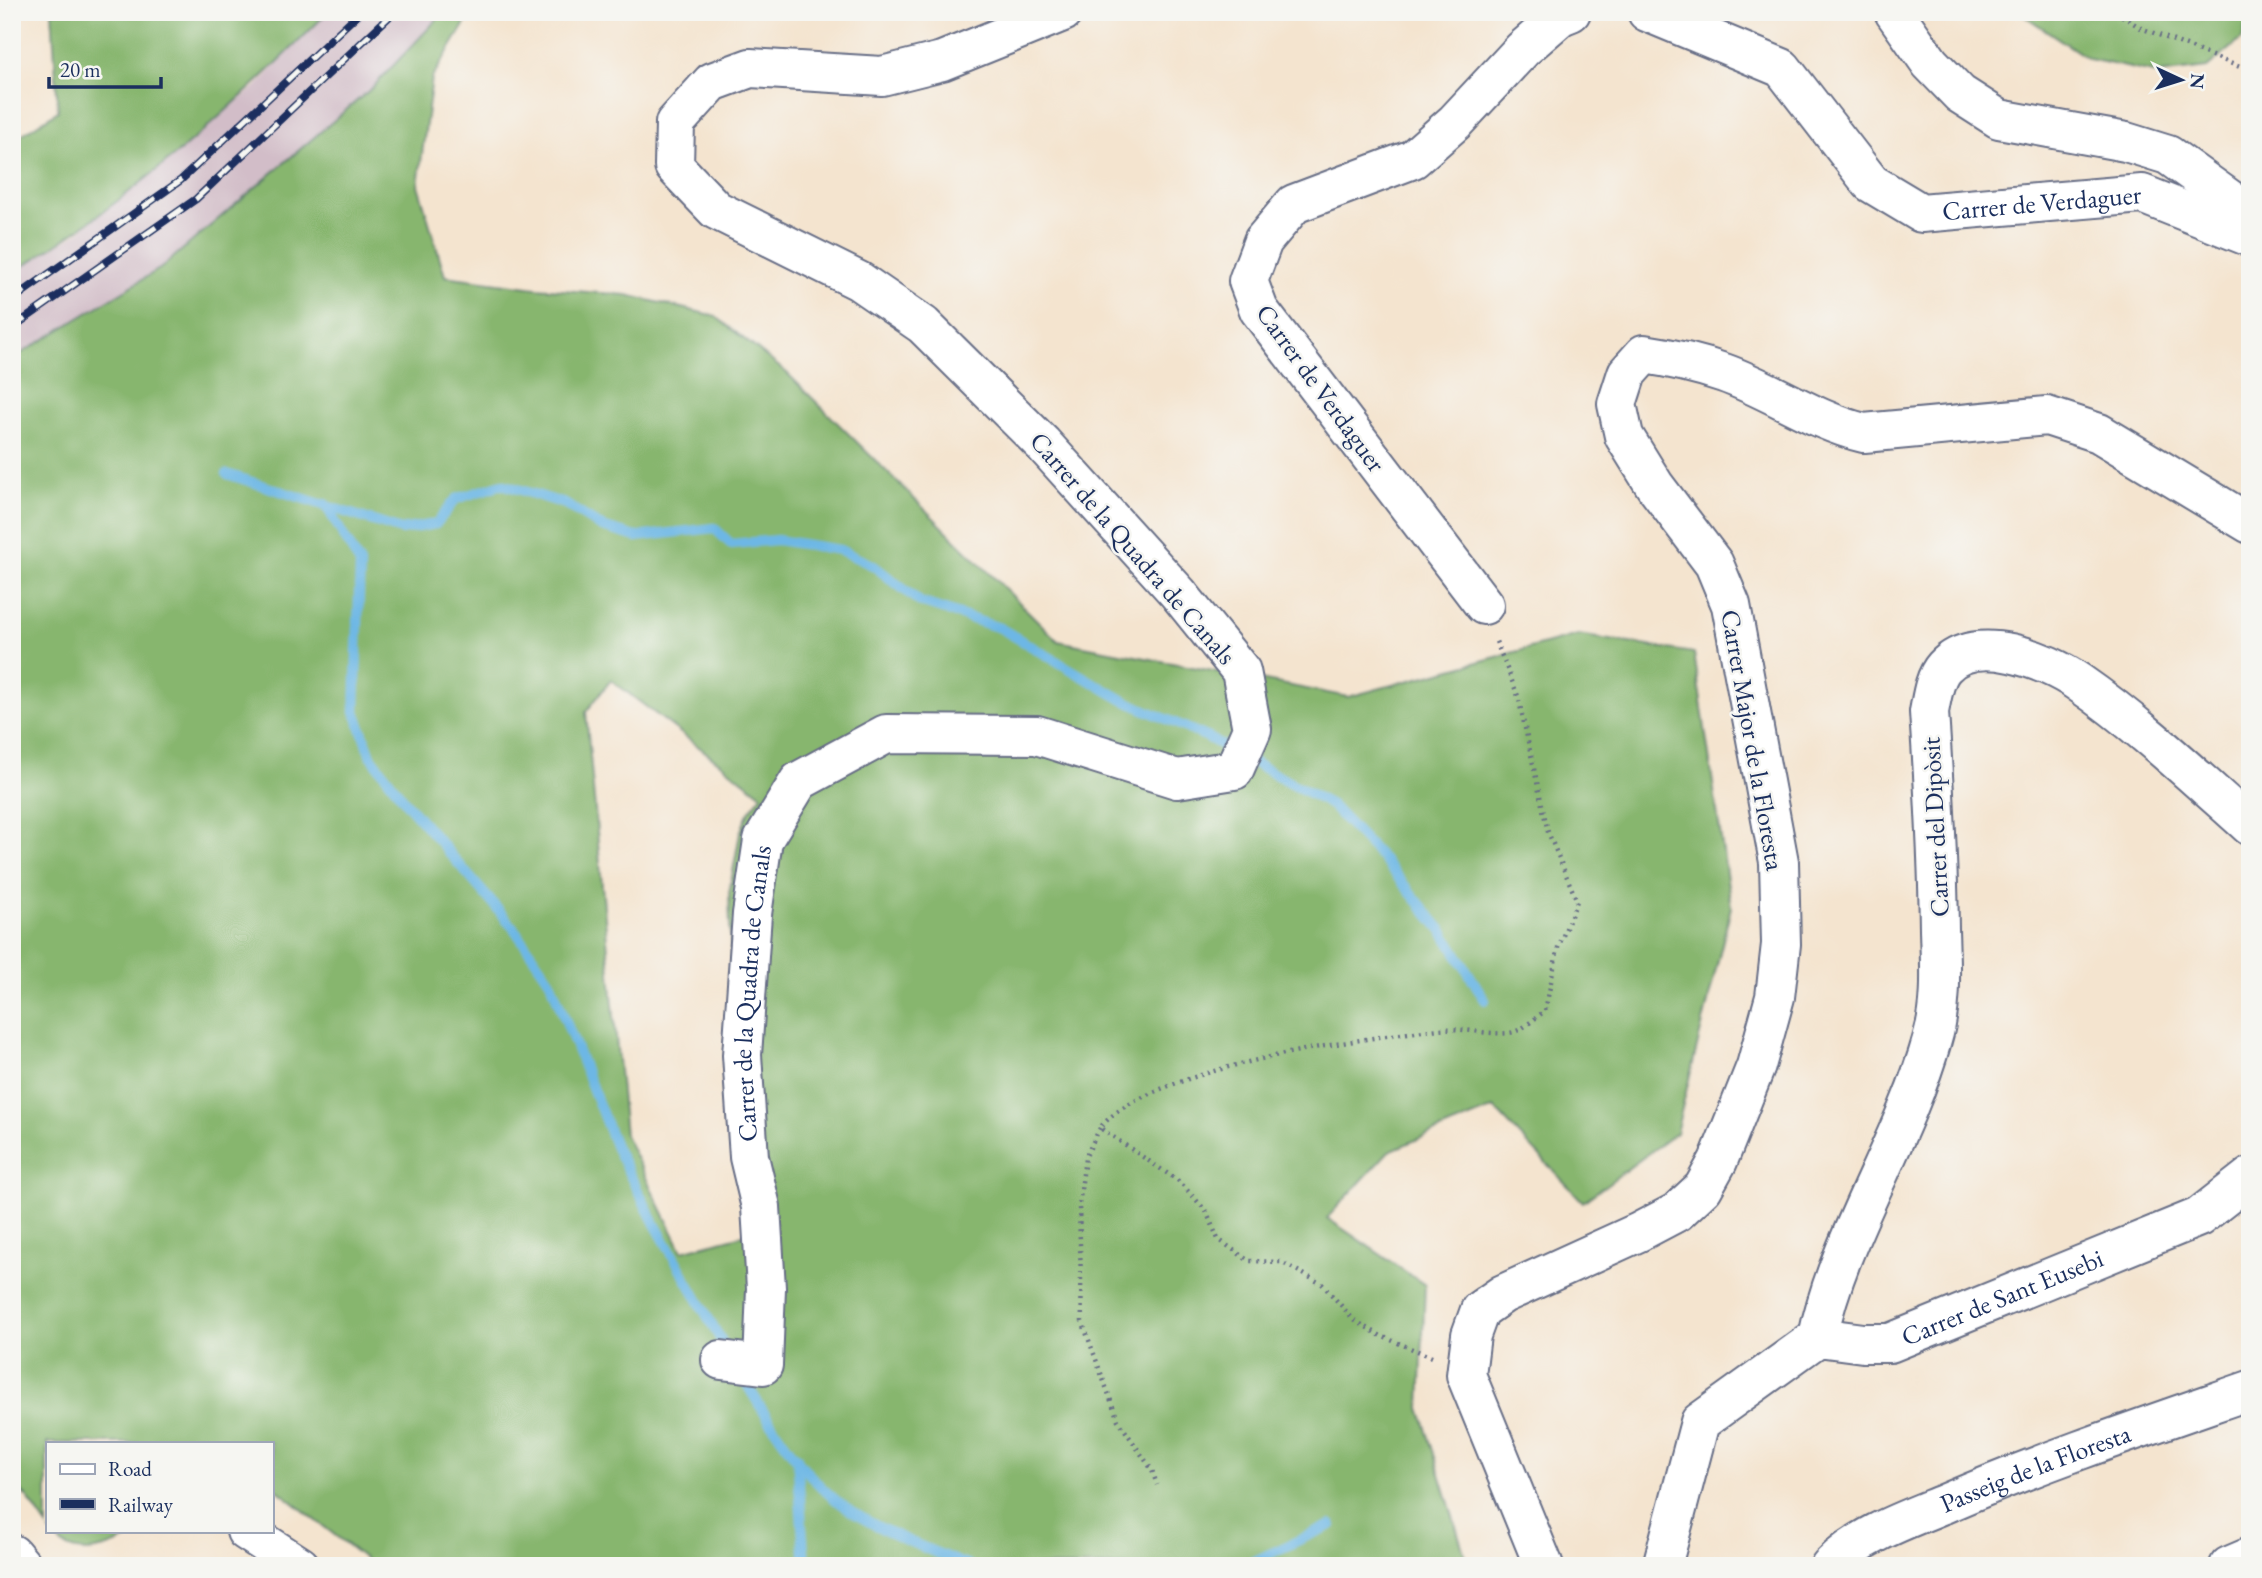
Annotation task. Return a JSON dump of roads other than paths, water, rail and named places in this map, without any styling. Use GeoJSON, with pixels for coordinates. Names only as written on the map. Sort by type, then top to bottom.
{"type":"FeatureCollection","features":[{"type":"Feature","properties":{"kind":"street","name":"Carrer de la Quadra de Canals"},"geometry":{"type":"LineString","coordinates":[[721,1360],[763,1365],[766,1287],[761,1208],[749,1157],[742,1055],[752,914],[762,840],[799,781],[886,734],[1037,735],[1177,779],[1234,770],[1252,729],[1241,671],[1178,593],[1043,444],[923,325],[859,281],[716,210],[674,166],[676,123],[712,82],[750,68],[882,76],[942,61],[1063,12]]}},
{"type":"Feature","properties":{"kind":"street","name":"Carrer de Verdaguer"},"geometry":{"type":"LineString","coordinates":[[1484,604],[1259,310],[1248,281],[1262,241],[1294,204],[1413,159],[1455,122],[1523,49],[1562,16],[1572,12]]}},
{"type":"Feature","properties":{"kind":"street","name":"Carrer de Verdaguer"},"geometry":{"type":"LineString","coordinates":[[1647,12],[1782,68],[1871,183],[1921,213],[2143,194],[2250,237]]}},
{"type":"Feature","properties":{"kind":"street"},"geometry":{"type":"LineString","coordinates":[[1894,12],[1930,63],[1960,94],[1999,119],[2126,142],[2168,155],[2250,214]]}},
{"type":"Feature","properties":{"kind":"street","name":"Carrer Major de la Floresta"},"geometry":{"type":"LineString","coordinates":[[1544,1566],[1466,1375],[1471,1335],[1480,1310],[1503,1294],[1677,1212],[1703,1188],[1718,1161],[1756,1066],[1776,997],[1781,944],[1779,862],[1731,605],[1714,564],[1655,486],[1624,436],[1617,404],[1627,373],[1644,354],[1670,358],[1725,374],[1840,427],[1864,433],[2047,416],[2099,433],[2250,524]]}},
{"type":"Feature","properties":{"kind":"street","name":"Carrer del Dipòsit"},"geometry":{"type":"LineString","coordinates":[[1818,1337],[1822,1313],[1912,1098],[1933,1039],[1938,1014],[1941,981],[1939,867],[1929,712],[1933,689],[1943,668],[1958,656],[1997,652],[2052,668],[2077,682],[2162,749],[2250,827]]}},
{"type":"Feature","properties":{"kind":"street","name":"Carrer de Sant Eusebi"},"geometry":{"type":"LineString","coordinates":[[1818,1337],[1890,1343],[2199,1217],[2250,1177]]}},
{"type":"Feature","properties":{"kind":"street"},"geometry":{"type":"LineString","coordinates":[[1662,1566],[1700,1422],[1818,1337]]}},
{"type":"Feature","properties":{"kind":"street","name":"Passeig de la Floresta"},"geometry":{"type":"LineString","coordinates":[[1830,1566],[1843,1552],[1897,1524],[2039,1463],[2250,1390]]}},
{"type":"Feature","properties":{"kind":"street"},"geometry":{"type":"LineString","coordinates":[[248,1532],[300,1566]]}},
{"type":"Feature","properties":{"kind":"street"},"geometry":{"type":"LineString","coordinates":[[12,1554],[22,1566]]}},
{"type":"Feature","properties":{"kind":"waterway"},"geometry":{"type":"LineString","coordinates":[[227,474],[401,530],[436,524],[456,499],[502,484],[565,504],[602,527],[636,537],[714,528],[731,544],[777,540],[840,550],[874,566],[920,602],[1000,628],[1123,700],[1207,737],[1331,805],[1381,857],[1444,933],[1485,1000]]}},
{"type":"Feature","properties":{"kind":"waterway"},"geometry":{"type":"LineString","coordinates":[[325,504],[360,564],[355,711],[371,756],[408,805],[513,927],[550,981],[616,1148],[655,1224],[727,1351]]}},
{"type":"Feature","properties":{"kind":"waterway"},"geometry":{"type":"LineString","coordinates":[[739,1371],[793,1454],[831,1496],[879,1527],[969,1566]]}},
{"type":"Feature","properties":{"kind":"waterway"},"geometry":{"type":"LineString","coordinates":[[797,1457],[805,1566]]}},
{"type":"Feature","properties":{"kind":"waterway"},"geometry":{"type":"LineString","coordinates":[[1244,1566],[1331,1525]]}},
{"type":"Feature","properties":{"kind":"railway"},"geometry":{"type":"LineString","coordinates":[[12,300],[181,180],[360,12]]}},
{"type":"Feature","properties":{"kind":"railway"},"geometry":{"type":"LineString","coordinates":[[12,328],[196,199],[394,12]]}}]}
